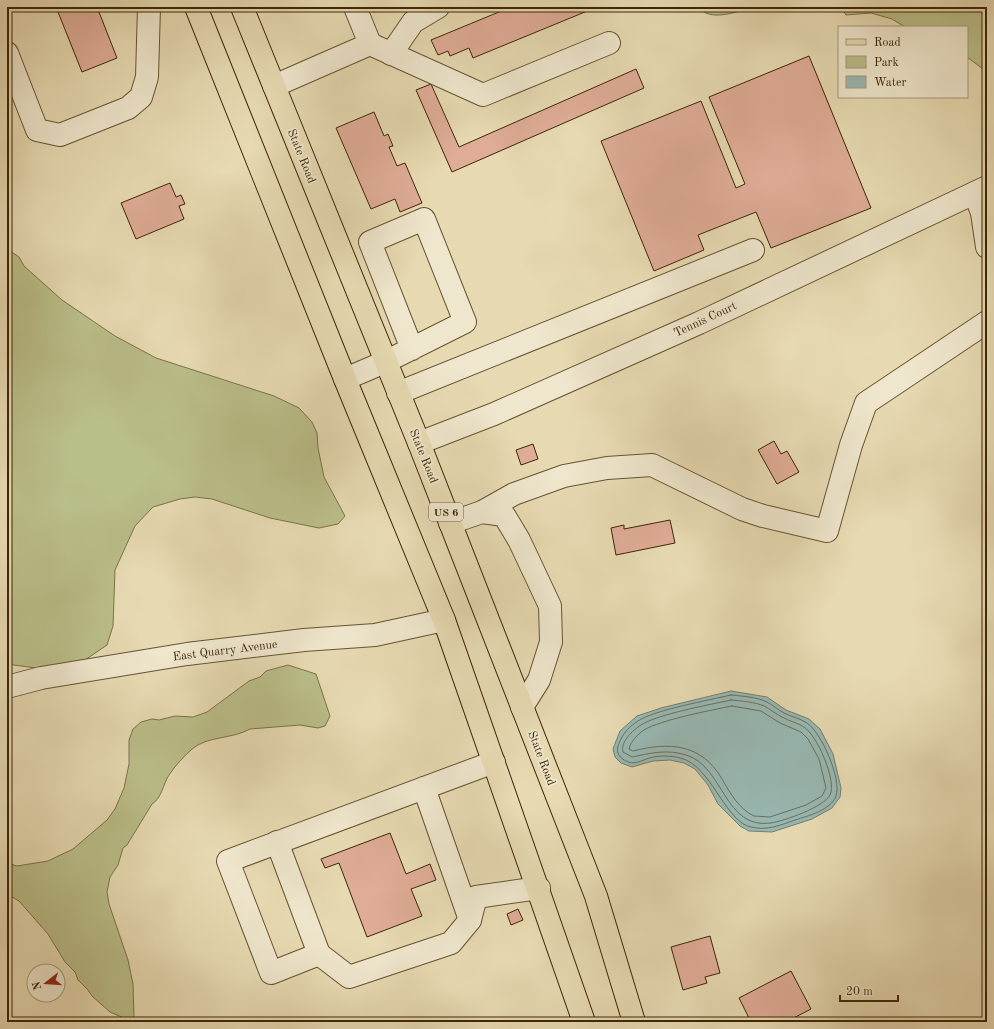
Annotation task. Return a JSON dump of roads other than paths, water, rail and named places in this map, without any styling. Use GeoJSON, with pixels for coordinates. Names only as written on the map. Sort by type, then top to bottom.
{"type":"FeatureCollection","features":[{"type":"Feature","properties":{"kind":"main road"},"geometry":{"type":"LineString","coordinates":[[196,7],[444,620],[539,888],[584,1022]]}},
{"type":"Feature","properties":{"kind":"main road","name":"State Road"},"geometry":{"type":"LineString","coordinates":[[242,7],[419,443],[596,896],[634,1022]]}},
{"type":"Feature","properties":{"kind":"street"},"geometry":{"type":"LineString","coordinates":[[7,53],[38,130],[60,135],[128,108],[141,97],[147,77],[149,7]]}},
{"type":"Feature","properties":{"kind":"street"},"geometry":{"type":"LineString","coordinates":[[355,7],[370,44],[483,95],[609,43]]}},
{"type":"Feature","properties":{"kind":"street"},"geometry":{"type":"LineString","coordinates":[[391,54],[413,22],[438,7]]}},
{"type":"Feature","properties":{"kind":"street"},"geometry":{"type":"LineString","coordinates":[[274,86],[370,44]]}},
{"type":"Feature","properties":{"kind":"street"},"geometry":{"type":"LineString","coordinates":[[981,190],[982,212],[987,247]]}},
{"type":"Feature","properties":{"kind":"street","name":"Tennis Court"},"geometry":{"type":"LineString","coordinates":[[419,443],[494,414],[699,323],[981,190]]}},
{"type":"Feature","properties":{"kind":"street"},"geometry":{"type":"LineString","coordinates":[[345,378],[385,362],[412,349],[465,322],[424,219],[370,242],[412,349]]}},
{"type":"Feature","properties":{"kind":"street"},"geometry":{"type":"LineString","coordinates":[[398,393],[753,250]]}},
{"type":"Feature","properties":{"kind":"street"},"geometry":{"type":"LineString","coordinates":[[450,523],[482,512],[514,494],[564,476],[607,468],[652,465],[742,509],[763,516],[827,531],[851,445],[866,403],[987,322]]}},
{"type":"Feature","properties":{"kind":"street"},"geometry":{"type":"LineString","coordinates":[[482,512],[504,515],[520,540],[550,606],[551,642],[539,680],[522,707]]}},
{"type":"Feature","properties":{"kind":"street","name":"East Quarry Avenue"},"geometry":{"type":"LineString","coordinates":[[7,687],[42,678],[187,654],[304,640],[375,635],[444,620]]}},
{"type":"Feature","properties":{"kind":"street"},"geometry":{"type":"LineString","coordinates":[[319,954],[271,973],[228,861],[494,762]]}},
{"type":"Feature","properties":{"kind":"street"},"geometry":{"type":"LineString","coordinates":[[424,788],[470,920]]}},
{"type":"Feature","properties":{"kind":"street"},"geometry":{"type":"LineString","coordinates":[[277,842],[319,954],[349,977],[451,943],[470,920],[476,897],[539,888]]}},
{"type":"Feature","properties":{"kind":"water"},"geometry":{"type":"Polygon","coordinates":[[[731,691],[767,697],[786,710],[809,719],[820,729],[833,754],[841,788],[840,797],[832,808],[812,819],[772,832],[749,831],[740,826],[718,804],[708,785],[695,769],[684,763],[670,760],[653,761],[632,767],[621,763],[615,757],[613,749],[620,731],[637,716],[661,708],[731,691]]]}}]}
